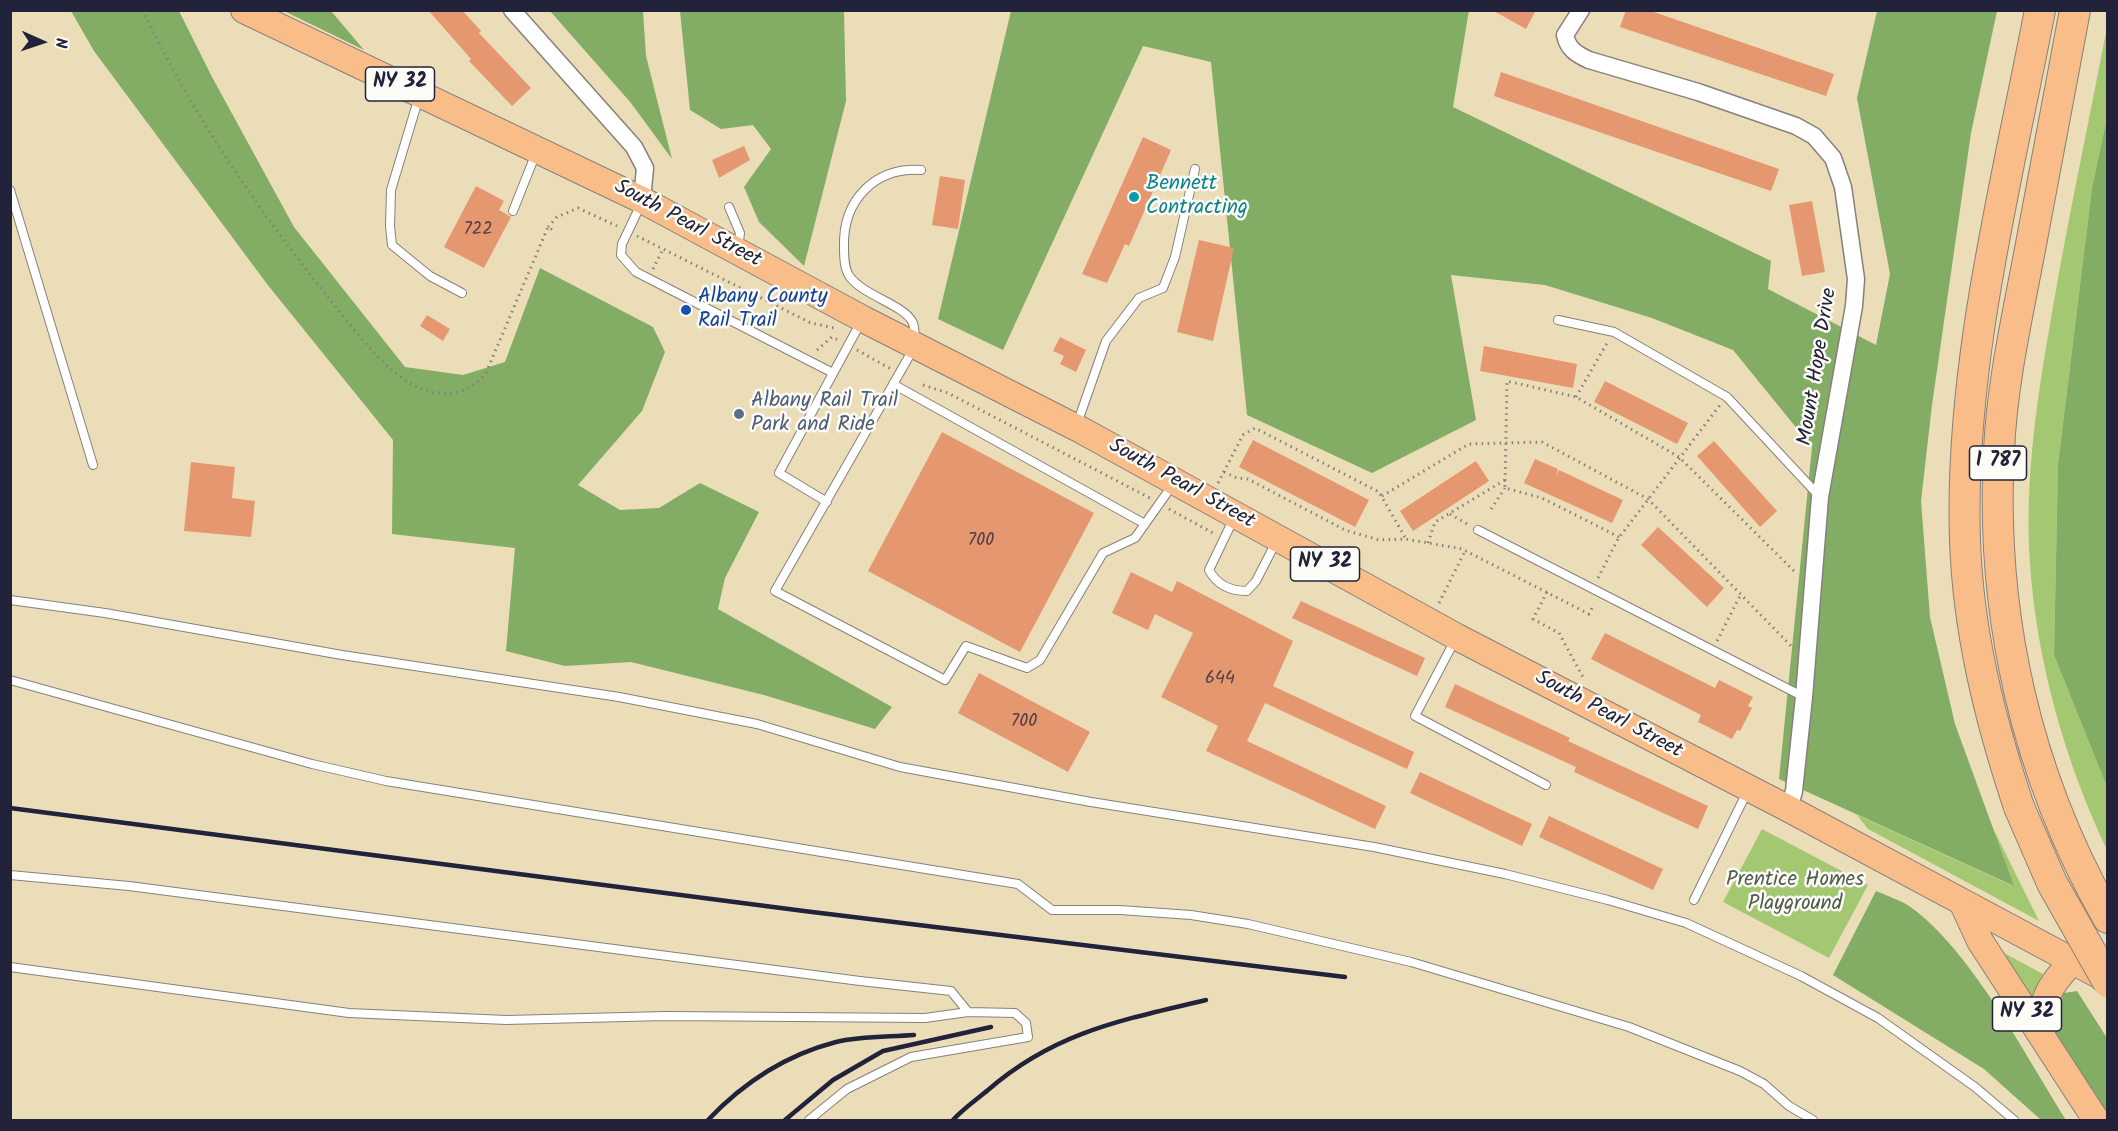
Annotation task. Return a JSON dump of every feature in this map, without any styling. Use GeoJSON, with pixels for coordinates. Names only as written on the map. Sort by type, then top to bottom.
{"type":"FeatureCollection","features":[{"type":"Feature","properties":{"kind":"highway","name":"I 787"},"geometry":{"type":"LineString","coordinates":[[2040,10],[1985,297],[1969,409],[1965,462],[1965,541],[1974,631],[1991,718],[2019,807],[2061,901],[2108,981]]}},
{"type":"Feature","properties":{"kind":"highway","name":"I 787"},"geometry":{"type":"LineString","coordinates":[[2075,10],[2003,403],[1999,447],[1997,533],[2005,621],[2022,709],[2048,793],[2079,866],[2108,918]]}},
{"type":"Feature","properties":{"kind":"highway","name":"I 787"},"geometry":{"type":"LineString","coordinates":[[2067,54],[2082,10]]}},
{"type":"Feature","properties":{"kind":"main road","name":"South Pearl Street"},"geometry":{"type":"LineString","coordinates":[[243,10],[642,201],[863,319],[1076,427],[1236,515],[1274,545],[1789,809],[2108,981]]}},
{"type":"Feature","properties":{"kind":"main road","name":"NY 32"},"geometry":{"type":"LineString","coordinates":[[1963,904],[1980,941],[2096,1120]]}},
{"type":"Feature","properties":{"kind":"main road"},"geometry":{"type":"LineString","coordinates":[[2041,1035],[2041,1010],[2047,992],[2072,962]]}},
{"type":"Feature","properties":{"kind":"street"},"geometry":{"type":"LineString","coordinates":[[512,10],[634,147],[645,168],[642,201]]}},
{"type":"Feature","properties":{"kind":"street","name":"Mount Hope Drive"},"geometry":{"type":"LineString","coordinates":[[1581,10],[1565,35],[1567,45],[1576,53],[1589,60],[1698,92],[1796,126],[1814,136],[1833,158],[1843,187],[1851,227],[1856,279],[1854,306],[1820,497],[1804,697],[1794,790],[1789,809]]}},
{"type":"Feature","properties":{"kind":"lane"},"geometry":{"type":"LineString","coordinates":[[420,94],[391,190],[392,245],[430,276],[462,293]]}},
{"type":"Feature","properties":{"kind":"lane"},"geometry":{"type":"LineString","coordinates":[[513,211],[537,150]]}},
{"type":"Feature","properties":{"kind":"lane"},"geometry":{"type":"LineString","coordinates":[[921,170],[902,169],[864,188],[850,210],[844,236],[844,260],[850,277],[872,296],[906,314],[913,323],[915,346],[775,591],[945,680],[966,646],[1027,668],[1040,660],[1103,553],[1135,538],[1175,482]]}},
{"type":"Feature","properties":{"kind":"lane"},"geometry":{"type":"LineString","coordinates":[[1076,427],[1106,341],[1139,298],[1163,288],[1175,257],[1195,170]]}},
{"type":"Feature","properties":{"kind":"lane"},"geometry":{"type":"LineString","coordinates":[[10,190],[93,465]]}},
{"type":"Feature","properties":{"kind":"lane"},"geometry":{"type":"LineString","coordinates":[[642,201],[622,244],[621,255],[636,272],[833,372]]}},
{"type":"Feature","properties":{"kind":"lane"},"geometry":{"type":"LineString","coordinates":[[729,207],[740,233],[737,251]]}},
{"type":"Feature","properties":{"kind":"lane"},"geometry":{"type":"LineString","coordinates":[[827,502],[778,473],[863,319]]}},
{"type":"Feature","properties":{"kind":"lane"},"geometry":{"type":"LineString","coordinates":[[1558,320],[1614,332],[1727,397],[1820,497]]}},
{"type":"Feature","properties":{"kind":"lane"},"geometry":{"type":"LineString","coordinates":[[893,384],[1145,524]]}},
{"type":"Feature","properties":{"kind":"lane"},"geometry":{"type":"LineString","coordinates":[[1236,515],[1211,560],[1209,570],[1214,579],[1233,591],[1247,591],[1256,581],[1274,545]]}},
{"type":"Feature","properties":{"kind":"lane"},"geometry":{"type":"LineString","coordinates":[[1478,530],[1804,697]]}},
{"type":"Feature","properties":{"kind":"lane"},"geometry":{"type":"LineString","coordinates":[[10,600],[105,613],[342,655],[619,697],[757,723],[900,767],[1101,804],[1374,847],[1505,874],[1608,900],[1686,923],[1801,976],[1868,1012],[1975,1087],[2014,1120]]}},
{"type":"Feature","properties":{"kind":"lane"},"geometry":{"type":"LineString","coordinates":[[1457,637],[1415,716],[1546,785]]}},
{"type":"Feature","properties":{"kind":"lane"},"geometry":{"type":"LineString","coordinates":[[10,680],[312,764],[386,781],[1018,884],[1052,910],[1120,910],[1191,915],[1248,924],[1411,962],[1629,1027],[1740,1071],[1764,1084],[1789,1106],[1813,1120]]}},
{"type":"Feature","properties":{"kind":"lane"},"geometry":{"type":"LineString","coordinates":[[1694,900],[1748,789]]}},
{"type":"Feature","properties":{"kind":"lane"},"geometry":{"type":"LineString","coordinates":[[10,875],[129,886],[951,991],[968,1012]]}},
{"type":"Feature","properties":{"kind":"lane"},"geometry":{"type":"LineString","coordinates":[[10,967],[349,1013],[506,1020],[665,1016],[925,1018],[968,1012],[1015,1013],[1026,1023],[1028,1037],[911,1057],[847,1089],[809,1120]]}},
{"type":"Feature","properties":{"kind":"path"},"geometry":{"type":"LineString","coordinates":[[143,10],[224,155],[282,239],[359,336],[397,375],[415,386],[432,393],[464,392],[477,385],[486,373],[548,227],[556,217],[567,210],[578,208],[628,232]]}},
{"type":"Feature","properties":{"kind":"path"},"geometry":{"type":"LineString","coordinates":[[548,227],[556,232]]}},
{"type":"Feature","properties":{"kind":"path"},"geometry":{"type":"LineString","coordinates":[[1576,397],[1614,332]]}},
{"type":"Feature","properties":{"kind":"path"},"geometry":{"type":"LineString","coordinates":[[1491,509],[1505,488],[1507,381],[1576,397],[1679,457],[1797,574],[1814,576]]}},
{"type":"Feature","properties":{"kind":"path"},"geometry":{"type":"LineString","coordinates":[[1224,472],[1237,478],[1248,479],[1345,530],[1379,540],[1406,539],[1465,551],[1588,614],[1619,537],[1727,397]]}},
{"type":"Feature","properties":{"kind":"path"},"geometry":{"type":"LineString","coordinates":[[1209,500],[1243,435],[1255,428],[1382,496],[1406,539]]}},
{"type":"Feature","properties":{"kind":"path"},"geometry":{"type":"LineString","coordinates":[[1382,496],[1469,444],[1542,442],[1648,499],[1792,647],[1808,650]]}},
{"type":"Feature","properties":{"kind":"path"},"geometry":{"type":"LineString","coordinates":[[1428,543],[1435,522],[1505,480]]}},
{"type":"Feature","properties":{"kind":"path"},"geometry":{"type":"LineString","coordinates":[[1505,488],[1542,498],[1619,537]]}},
{"type":"Feature","properties":{"kind":"path"},"geometry":{"type":"LineString","coordinates":[[1450,514],[1478,530]]}},
{"type":"Feature","properties":{"kind":"path"},"geometry":{"type":"LineString","coordinates":[[1437,606],[1465,551]]}},
{"type":"Feature","properties":{"kind":"path"},"geometry":{"type":"LineString","coordinates":[[1547,592],[1533,619],[1559,633],[1587,684]]}},
{"type":"Feature","properties":{"kind":"path"},"geometry":{"type":"LineString","coordinates":[[1713,650],[1741,594]]}},
{"type":"Feature","properties":{"kind":"green space"},"geometry":{"type":"Polygon","coordinates":[[[1469,10],[1453,107],[1771,261],[1768,289],[1876,345],[1890,274],[1857,98],[1877,11],[1997,11],[1971,133],[1932,405],[1921,501],[1930,617],[1955,724],[2014,886],[1779,779],[1812,447],[1733,350],[1652,318],[1545,285],[1451,275],[1476,420],[1372,473],[1247,415],[1211,62],[1143,46],[1003,350],[938,319],[1011,11],[1469,10]]]}},
{"type":"Feature","properties":{"kind":"green space"},"geometry":{"type":"Polygon","coordinates":[[[71,11],[179,11],[212,77],[294,227],[405,367],[463,375],[505,362],[540,268],[653,327],[665,352],[642,411],[578,485],[620,510],[659,508],[700,483],[759,512],[725,578],[718,609],[892,707],[875,729],[764,695],[631,662],[565,666],[506,651],[515,548],[392,534],[393,440],[267,284],[94,51],[71,11]]]}},
{"type":"Feature","properties":{"kind":"green space"},"geometry":{"type":"Polygon","coordinates":[[[284,11],[331,11],[364,50],[284,11]]]}},
{"type":"Feature","properties":{"kind":"green space"},"geometry":{"type":"Polygon","coordinates":[[[550,11],[643,11],[646,56],[672,159],[631,103],[550,11]]]}},
{"type":"Feature","properties":{"kind":"green space"},"geometry":{"type":"Polygon","coordinates":[[[680,11],[844,11],[846,101],[804,266],[759,222],[744,187],[771,149],[753,125],[721,129],[690,110],[680,11]]]}},
{"type":"Feature","properties":{"kind":"green space"},"geometry":{"type":"Polygon","coordinates":[[[2107,27],[2107,117],[2092,188],[2058,464],[2054,655],[2107,787],[2107,850],[2078,782],[2046,675],[2030,564],[2029,500],[2042,371],[2107,27]]]}},
{"type":"Feature","properties":{"kind":"green space"},"geometry":{"type":"Polygon","coordinates":[[[2107,117],[2107,787],[2054,655],[2058,464],[2092,188],[2107,117]]]}},
{"type":"Feature","properties":{"kind":"green space"},"geometry":{"type":"Polygon","coordinates":[[[1857,815],[2013,886],[1992,826],[2039,921],[1868,829],[1857,815]]]}},
{"type":"Feature","properties":{"kind":"green space","name":"Prentice Homes Playground"},"geometry":{"type":"Polygon","coordinates":[[[1762,829],[1868,885],[1829,958],[1723,902],[1762,829]]]}},
{"type":"Feature","properties":{"kind":"green space"},"geometry":{"type":"Polygon","coordinates":[[[1876,891],[1909,906],[1931,924],[1953,948],[1995,1005],[2066,1120],[2041,1120],[1984,1069],[1833,975],[1876,891]]]}},
{"type":"Feature","properties":{"kind":"green space"},"geometry":{"type":"Polygon","coordinates":[[[1993,947],[2043,974],[2034,992],[2031,1013],[1993,947]]]}},
{"type":"Feature","properties":{"kind":"green space"},"geometry":{"type":"Polygon","coordinates":[[[2077,991],[2107,1038],[2107,1114],[2055,1038],[2057,1010],[2064,993],[2077,991]]]}},
{"type":"Feature","properties":{"kind":"building"},"geometry":{"type":"Polygon","coordinates":[[[428,10],[462,10],[481,31],[479,33],[531,88],[512,106],[469,61],[471,59],[428,10]]]}},
{"type":"Feature","properties":{"kind":"building"},"geometry":{"type":"Polygon","coordinates":[[[1492,10],[1536,10],[1526,29],[1492,10]]]}},
{"type":"Feature","properties":{"kind":"building"},"geometry":{"type":"Polygon","coordinates":[[[1626,10],[1648,10],[1834,74],[1826,96],[1620,27],[1626,10]]]}},
{"type":"Feature","properties":{"kind":"building"},"geometry":{"type":"Polygon","coordinates":[[[1501,72],[1779,169],[1771,191],[1494,96],[1501,72]]]}},
{"type":"Feature","properties":{"kind":"building","name":"Bennett Contracting"},"geometry":{"type":"Polygon","coordinates":[[[1143,137],[1171,150],[1129,246],[1125,244],[1107,283],[1082,274],[1143,137]]]}},
{"type":"Feature","properties":{"kind":"building"},"geometry":{"type":"Polygon","coordinates":[[[744,146],[750,160],[719,178],[712,160],[744,146]]]}},
{"type":"Feature","properties":{"kind":"building"},"geometry":{"type":"Polygon","coordinates":[[[940,176],[965,180],[958,229],[932,225],[940,176]]]}},
{"type":"Feature","properties":{"kind":"building"},"geometry":{"type":"Polygon","coordinates":[[[476,186],[504,201],[499,210],[511,217],[484,268],[444,247],[476,186]]]}},
{"type":"Feature","properties":{"kind":"building"},"geometry":{"type":"Polygon","coordinates":[[[1812,201],[1825,272],[1802,276],[1789,205],[1812,201]]]}},
{"type":"Feature","properties":{"kind":"building"},"geometry":{"type":"Polygon","coordinates":[[[1199,240],[1234,248],[1213,341],[1177,332],[1199,240]]]}},
{"type":"Feature","properties":{"kind":"building"},"geometry":{"type":"Polygon","coordinates":[[[427,315],[450,329],[443,341],[420,326],[427,315]]]}},
{"type":"Feature","properties":{"kind":"building"},"geometry":{"type":"Polygon","coordinates":[[[1060,337],[1086,350],[1076,372],[1060,364],[1064,356],[1053,351],[1060,337]]]}},
{"type":"Feature","properties":{"kind":"building"},"geometry":{"type":"Polygon","coordinates":[[[1484,346],[1577,364],[1573,388],[1480,371],[1484,346]]]}},
{"type":"Feature","properties":{"kind":"building"},"geometry":{"type":"Polygon","coordinates":[[[1605,381],[1688,423],[1677,444],[1594,402],[1605,381]]]}},
{"type":"Feature","properties":{"kind":"building"},"geometry":{"type":"Polygon","coordinates":[[[942,432],[1094,513],[1020,652],[868,571],[942,432]]]}},
{"type":"Feature","properties":{"kind":"building"},"geometry":{"type":"Polygon","coordinates":[[[1253,440],[1369,500],[1355,527],[1239,467],[1253,440]]]}},
{"type":"Feature","properties":{"kind":"building"},"geometry":{"type":"Polygon","coordinates":[[[1714,441],[1777,511],[1760,527],[1697,456],[1714,441]]]}},
{"type":"Feature","properties":{"kind":"building"},"geometry":{"type":"Polygon","coordinates":[[[1535,459],[1558,469],[1556,476],[1559,470],[1623,500],[1612,523],[1524,483],[1535,459]]]}},
{"type":"Feature","properties":{"kind":"building"},"geometry":{"type":"Polygon","coordinates":[[[1476,461],[1489,481],[1413,531],[1400,511],[1476,461]]]}},
{"type":"Feature","properties":{"kind":"building"},"geometry":{"type":"Polygon","coordinates":[[[191,462],[235,467],[232,498],[255,501],[251,537],[184,531],[191,462]]]}},
{"type":"Feature","properties":{"kind":"building"},"geometry":{"type":"Polygon","coordinates":[[[1658,527],[1724,588],[1707,607],[1641,545],[1658,527]]]}},
{"type":"Feature","properties":{"kind":"building"},"geometry":{"type":"Polygon","coordinates":[[[1131,572],[1172,592],[1177,581],[1293,641],[1273,686],[1414,752],[1407,769],[1265,703],[1247,741],[1386,806],[1375,829],[1206,751],[1218,726],[1161,697],[1193,633],[1155,614],[1148,630],[1112,613],[1131,572]]]}},
{"type":"Feature","properties":{"kind":"building"},"geometry":{"type":"Polygon","coordinates":[[[1301,601],[1425,658],[1417,676],[1292,618],[1301,601]]]}},
{"type":"Feature","properties":{"kind":"building"},"geometry":{"type":"Polygon","coordinates":[[[1605,633],[1715,688],[1719,680],[1753,697],[1748,706],[1752,708],[1740,731],[1737,730],[1732,739],[1698,722],[1701,715],[1591,659],[1605,633]]]}},
{"type":"Feature","properties":{"kind":"building"},"geometry":{"type":"Polygon","coordinates":[[[979,673],[1090,732],[1068,772],[958,713],[979,673]]]}},
{"type":"Feature","properties":{"kind":"building"},"geometry":{"type":"Polygon","coordinates":[[[1455,684],[1570,738],[1568,741],[1708,806],[1698,829],[1574,772],[1576,767],[1445,707],[1455,684]]]}},
{"type":"Feature","properties":{"kind":"building"},"geometry":{"type":"Polygon","coordinates":[[[1420,772],[1532,824],[1522,846],[1410,793],[1420,772]]]}},
{"type":"Feature","properties":{"kind":"building"},"geometry":{"type":"Polygon","coordinates":[[[1549,816],[1663,869],[1653,890],[1539,837],[1549,816]]]}},
{"type":"Feature","properties":{"kind":"railway"},"geometry":{"type":"LineString","coordinates":[[10,808],[804,911],[1345,977]]}},
{"type":"Feature","properties":{"kind":"railway"},"geometry":{"type":"LineString","coordinates":[[953,1120],[1013,1070],[1064,1041],[1118,1022],[1206,1000]]}},
{"type":"Feature","properties":{"kind":"railway"},"geometry":{"type":"LineString","coordinates":[[785,1120],[833,1080],[883,1051],[991,1027]]}},
{"type":"Feature","properties":{"kind":"railway"},"geometry":{"type":"LineString","coordinates":[[708,1120],[751,1082],[800,1054],[845,1040],[914,1035]]}},
{"type":"Feature","properties":{"kind":"place","name":"Bennett Contracting"},"geometry":{"type":"Point","coordinates":[1134,197]}},
{"type":"Feature","properties":{"kind":"place","name":"Albany County Rail Trail"},"geometry":{"type":"Point","coordinates":[686,310]}},
{"type":"Feature","properties":{"kind":"place","name":"Albany Rail Trail Park and Ride"},"geometry":{"type":"Point","coordinates":[739,414]}}]}
